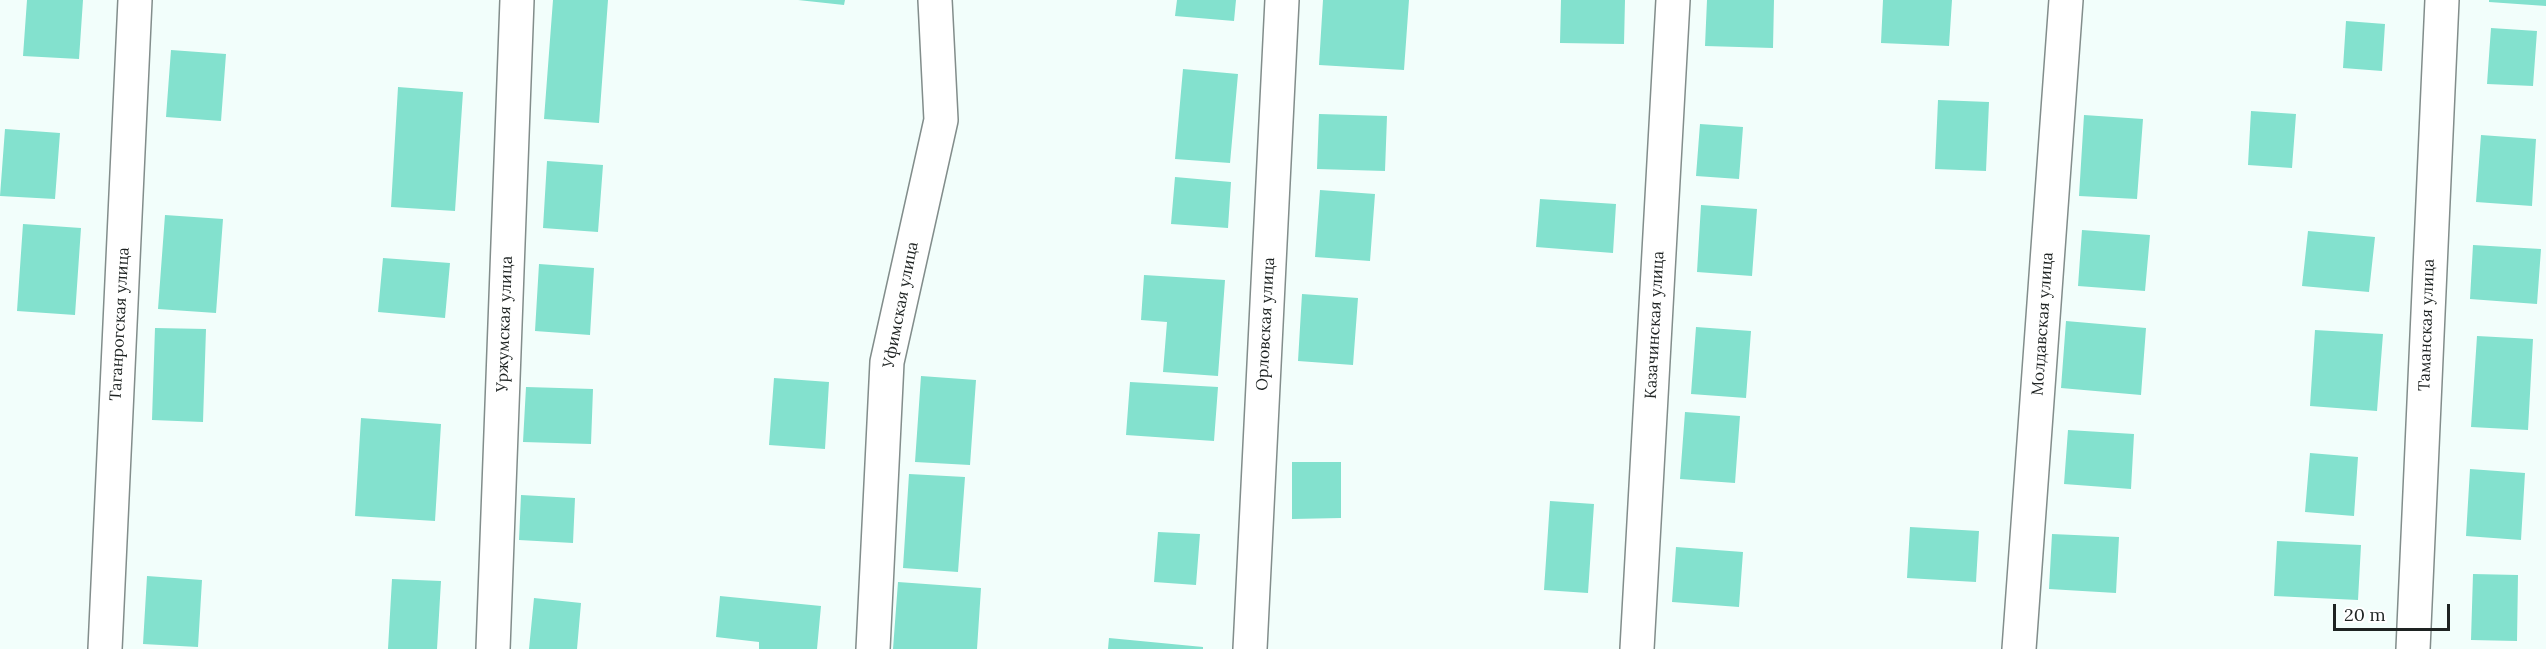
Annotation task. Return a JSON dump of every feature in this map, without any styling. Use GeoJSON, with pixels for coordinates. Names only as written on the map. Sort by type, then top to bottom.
{"type":"FeatureCollection","features":[{"type":"Feature","properties":{"kind":"street","name":"Таганрогская улица"},"geometry":{"type":"LineString","coordinates":[[105,649],[135,0]]}},
{"type":"Feature","properties":{"kind":"street","name":"Уржумская улица"},"geometry":{"type":"LineString","coordinates":[[493,649],[518,0]]}},
{"type":"Feature","properties":{"kind":"street","name":"Уфимская улица"},"geometry":{"type":"LineString","coordinates":[[873,649],[887,362],[940,120],[935,0]]}},
{"type":"Feature","properties":{"kind":"street","name":"Орловская улица"},"geometry":{"type":"LineString","coordinates":[[1250,649],[1282,0]]}},
{"type":"Feature","properties":{"kind":"street","name":"Казачинская улица"},"geometry":{"type":"LineString","coordinates":[[1637,649],[1673,0]]}},
{"type":"Feature","properties":{"kind":"street","name":"Молдавская улица"},"geometry":{"type":"LineString","coordinates":[[2019,649],[2066,0]]}},
{"type":"Feature","properties":{"kind":"street","name":"Таманская улица"},"geometry":{"type":"LineString","coordinates":[[2413,649],[2442,0]]}},
{"type":"Feature","properties":{"kind":"building"},"geometry":{"type":"Polygon","coordinates":[[[27,0],[83,0],[79,59],[23,56],[27,0]]]}},
{"type":"Feature","properties":{"kind":"building"},"geometry":{"type":"Polygon","coordinates":[[[553,0],[608,0],[599,123],[544,119],[553,0]]]}},
{"type":"Feature","properties":{"kind":"building"},"geometry":{"type":"Polygon","coordinates":[[[798,0],[845,0],[844,5],[798,0]]]}},
{"type":"Feature","properties":{"kind":"building"},"geometry":{"type":"Polygon","coordinates":[[[1177,0],[1236,0],[1234,21],[1175,16],[1177,0]]]}},
{"type":"Feature","properties":{"kind":"building"},"geometry":{"type":"Polygon","coordinates":[[[1323,0],[1409,0],[1404,70],[1319,65],[1323,0]]]}},
{"type":"Feature","properties":{"kind":"building"},"geometry":{"type":"Polygon","coordinates":[[[1561,0],[1625,0],[1624,44],[1560,43],[1561,0]]]}},
{"type":"Feature","properties":{"kind":"building"},"geometry":{"type":"Polygon","coordinates":[[[1707,0],[1774,0],[1773,48],[1705,46],[1707,0]]]}},
{"type":"Feature","properties":{"kind":"building"},"geometry":{"type":"Polygon","coordinates":[[[1883,0],[1952,0],[1949,46],[1881,43],[1883,0]]]}},
{"type":"Feature","properties":{"kind":"building"},"geometry":{"type":"Polygon","coordinates":[[[2489,0],[2546,0],[2546,6],[2489,2],[2489,0]]]}},
{"type":"Feature","properties":{"kind":"building"},"geometry":{"type":"Polygon","coordinates":[[[2346,21],[2385,24],[2382,71],[2343,68],[2346,21]]]}},
{"type":"Feature","properties":{"kind":"building"},"geometry":{"type":"Polygon","coordinates":[[[2491,28],[2537,31],[2533,86],[2487,84],[2491,28]]]}},
{"type":"Feature","properties":{"kind":"building"},"geometry":{"type":"Polygon","coordinates":[[[171,50],[226,54],[221,121],[166,117],[171,50]]]}},
{"type":"Feature","properties":{"kind":"building"},"geometry":{"type":"Polygon","coordinates":[[[1183,69],[1238,74],[1230,163],[1175,159],[1183,69]]]}},
{"type":"Feature","properties":{"kind":"building"},"geometry":{"type":"Polygon","coordinates":[[[398,87],[463,92],[455,211],[391,207],[398,87]]]}},
{"type":"Feature","properties":{"kind":"building"},"geometry":{"type":"Polygon","coordinates":[[[1938,100],[1989,102],[1986,171],[1935,169],[1938,100]]]}},
{"type":"Feature","properties":{"kind":"building"},"geometry":{"type":"Polygon","coordinates":[[[2251,111],[2296,114],[2292,168],[2248,165],[2251,111]]]}},
{"type":"Feature","properties":{"kind":"building"},"geometry":{"type":"Polygon","coordinates":[[[1319,114],[1387,116],[1385,171],[1317,169],[1319,114]]]}},
{"type":"Feature","properties":{"kind":"building"},"geometry":{"type":"Polygon","coordinates":[[[2084,115],[2143,119],[2137,199],[2079,196],[2084,115]]]}},
{"type":"Feature","properties":{"kind":"building"},"geometry":{"type":"Polygon","coordinates":[[[1700,124],[1743,127],[1739,179],[1696,176],[1700,124]]]}},
{"type":"Feature","properties":{"kind":"building"},"geometry":{"type":"Polygon","coordinates":[[[5,129],[60,133],[55,199],[0,196],[5,129]]]}},
{"type":"Feature","properties":{"kind":"building"},"geometry":{"type":"Polygon","coordinates":[[[2481,135],[2536,139],[2532,206],[2476,202],[2481,135]]]}},
{"type":"Feature","properties":{"kind":"building"},"geometry":{"type":"Polygon","coordinates":[[[547,161],[603,165],[598,232],[543,228],[547,161]]]}},
{"type":"Feature","properties":{"kind":"building"},"geometry":{"type":"Polygon","coordinates":[[[1175,177],[1231,182],[1228,228],[1171,224],[1175,177]]]}},
{"type":"Feature","properties":{"kind":"building"},"geometry":{"type":"Polygon","coordinates":[[[1320,190],[1375,194],[1370,261],[1315,257],[1320,190]]]}},
{"type":"Feature","properties":{"kind":"building"},"geometry":{"type":"Polygon","coordinates":[[[1540,199],[1616,204],[1613,253],[1536,247],[1540,199]]]}},
{"type":"Feature","properties":{"kind":"building"},"geometry":{"type":"Polygon","coordinates":[[[1701,205],[1757,209],[1752,276],[1697,272],[1701,205]]]}},
{"type":"Feature","properties":{"kind":"building"},"geometry":{"type":"Polygon","coordinates":[[[165,215],[223,219],[216,313],[158,309],[165,215]]]}},
{"type":"Feature","properties":{"kind":"building"},"geometry":{"type":"Polygon","coordinates":[[[23,224],[81,228],[75,315],[17,311],[23,224]]]}},
{"type":"Feature","properties":{"kind":"building"},"geometry":{"type":"Polygon","coordinates":[[[2082,230],[2150,235],[2145,291],[2078,286],[2082,230]]]}},
{"type":"Feature","properties":{"kind":"building"},"geometry":{"type":"Polygon","coordinates":[[[2308,231],[2375,237],[2369,292],[2302,286],[2308,231]]]}},
{"type":"Feature","properties":{"kind":"building"},"geometry":{"type":"Polygon","coordinates":[[[2473,245],[2541,249],[2537,304],[2470,299],[2473,245]]]}},
{"type":"Feature","properties":{"kind":"building"},"geometry":{"type":"Polygon","coordinates":[[[383,258],[450,263],[445,318],[378,312],[383,258]]]}},
{"type":"Feature","properties":{"kind":"building"},"geometry":{"type":"Polygon","coordinates":[[[539,264],[594,268],[590,335],[535,331],[539,264]]]}},
{"type":"Feature","properties":{"kind":"building"},"geometry":{"type":"Polygon","coordinates":[[[1144,275],[1225,280],[1218,376],[1163,372],[1167,322],[1141,320],[1144,275]]]}},
{"type":"Feature","properties":{"kind":"building"},"geometry":{"type":"Polygon","coordinates":[[[1302,294],[1358,298],[1353,365],[1298,361],[1302,294]]]}},
{"type":"Feature","properties":{"kind":"building"},"geometry":{"type":"Polygon","coordinates":[[[2066,321],[2146,328],[2141,395],[2061,388],[2066,321]]]}},
{"type":"Feature","properties":{"kind":"building"},"geometry":{"type":"Polygon","coordinates":[[[1696,327],[1751,331],[1746,398],[1691,394],[1696,327]]]}},
{"type":"Feature","properties":{"kind":"building"},"geometry":{"type":"Polygon","coordinates":[[[155,328],[206,329],[203,422],[152,420],[155,328]]]}},
{"type":"Feature","properties":{"kind":"building"},"geometry":{"type":"Polygon","coordinates":[[[2315,330],[2383,334],[2377,411],[2310,406],[2315,330]]]}},
{"type":"Feature","properties":{"kind":"building"},"geometry":{"type":"Polygon","coordinates":[[[2477,336],[2533,339],[2528,430],[2471,427],[2477,336]]]}},
{"type":"Feature","properties":{"kind":"building"},"geometry":{"type":"Polygon","coordinates":[[[921,376],[976,380],[970,465],[915,462],[921,376]]]}},
{"type":"Feature","properties":{"kind":"building"},"geometry":{"type":"Polygon","coordinates":[[[774,378],[829,382],[825,449],[769,445],[774,378]]]}},
{"type":"Feature","properties":{"kind":"building"},"geometry":{"type":"Polygon","coordinates":[[[1130,382],[1218,387],[1214,441],[1126,435],[1130,382]]]}},
{"type":"Feature","properties":{"kind":"building"},"geometry":{"type":"Polygon","coordinates":[[[526,387],[593,389],[591,444],[523,442],[526,387]]]}},
{"type":"Feature","properties":{"kind":"building"},"geometry":{"type":"Polygon","coordinates":[[[1685,412],[1740,416],[1735,483],[1680,479],[1685,412]]]}},
{"type":"Feature","properties":{"kind":"building"},"geometry":{"type":"Polygon","coordinates":[[[361,418],[441,424],[435,521],[355,516],[361,418]]]}},
{"type":"Feature","properties":{"kind":"building"},"geometry":{"type":"Polygon","coordinates":[[[2068,430],[2134,434],[2131,489],[2064,484],[2068,430]]]}},
{"type":"Feature","properties":{"kind":"building"},"geometry":{"type":"Polygon","coordinates":[[[2310,453],[2358,457],[2354,516],[2305,512],[2310,453]]]}},
{"type":"Feature","properties":{"kind":"building"},"geometry":{"type":"Polygon","coordinates":[[[1292,462],[1341,462],[1341,518],[1292,519],[1292,462]]]}},
{"type":"Feature","properties":{"kind":"building"},"geometry":{"type":"Polygon","coordinates":[[[2470,469],[2525,473],[2521,540],[2466,536],[2470,469]]]}},
{"type":"Feature","properties":{"kind":"building"},"geometry":{"type":"Polygon","coordinates":[[[909,474],[965,477],[958,572],[903,568],[909,474]]]}},
{"type":"Feature","properties":{"kind":"building"},"geometry":{"type":"Polygon","coordinates":[[[521,495],[575,498],[573,543],[519,540],[521,495]]]}},
{"type":"Feature","properties":{"kind":"building"},"geometry":{"type":"Polygon","coordinates":[[[1550,501],[1594,504],[1588,593],[1544,590],[1550,501]]]}},
{"type":"Feature","properties":{"kind":"building"},"geometry":{"type":"Polygon","coordinates":[[[1910,527],[1979,531],[1976,582],[1907,578],[1910,527]]]}},
{"type":"Feature","properties":{"kind":"building"},"geometry":{"type":"Polygon","coordinates":[[[1158,532],[1200,534],[1196,585],[1154,582],[1158,532]]]}},
{"type":"Feature","properties":{"kind":"building"},"geometry":{"type":"Polygon","coordinates":[[[2052,534],[2119,537],[2116,593],[2049,589],[2052,534]]]}},
{"type":"Feature","properties":{"kind":"building"},"geometry":{"type":"Polygon","coordinates":[[[2277,541],[2361,545],[2358,600],[2274,596],[2277,541]]]}},
{"type":"Feature","properties":{"kind":"building"},"geometry":{"type":"Polygon","coordinates":[[[1676,547],[1743,552],[1739,607],[1672,602],[1676,547]]]}},
{"type":"Feature","properties":{"kind":"building"},"geometry":{"type":"Polygon","coordinates":[[[2473,574],[2518,575],[2517,641],[2471,640],[2473,574]]]}},
{"type":"Feature","properties":{"kind":"building"},"geometry":{"type":"Polygon","coordinates":[[[147,576],[202,580],[198,647],[143,644],[147,576]]]}},
{"type":"Feature","properties":{"kind":"building"},"geometry":{"type":"Polygon","coordinates":[[[392,579],[441,581],[437,649],[388,649],[392,579]]]}},
{"type":"Feature","properties":{"kind":"building"},"geometry":{"type":"Polygon","coordinates":[[[898,582],[981,588],[977,649],[893,649],[898,582]]]}},
{"type":"Feature","properties":{"kind":"building"},"geometry":{"type":"Polygon","coordinates":[[[720,596],[821,606],[817,649],[759,649],[759,642],[716,637],[720,596]]]}},
{"type":"Feature","properties":{"kind":"building"},"geometry":{"type":"Polygon","coordinates":[[[534,598],[581,603],[577,649],[529,649],[534,598]]]}},
{"type":"Feature","properties":{"kind":"building"},"geometry":{"type":"Polygon","coordinates":[[[1109,638],[1203,647],[1203,649],[1108,649],[1109,638]]]}}]}
